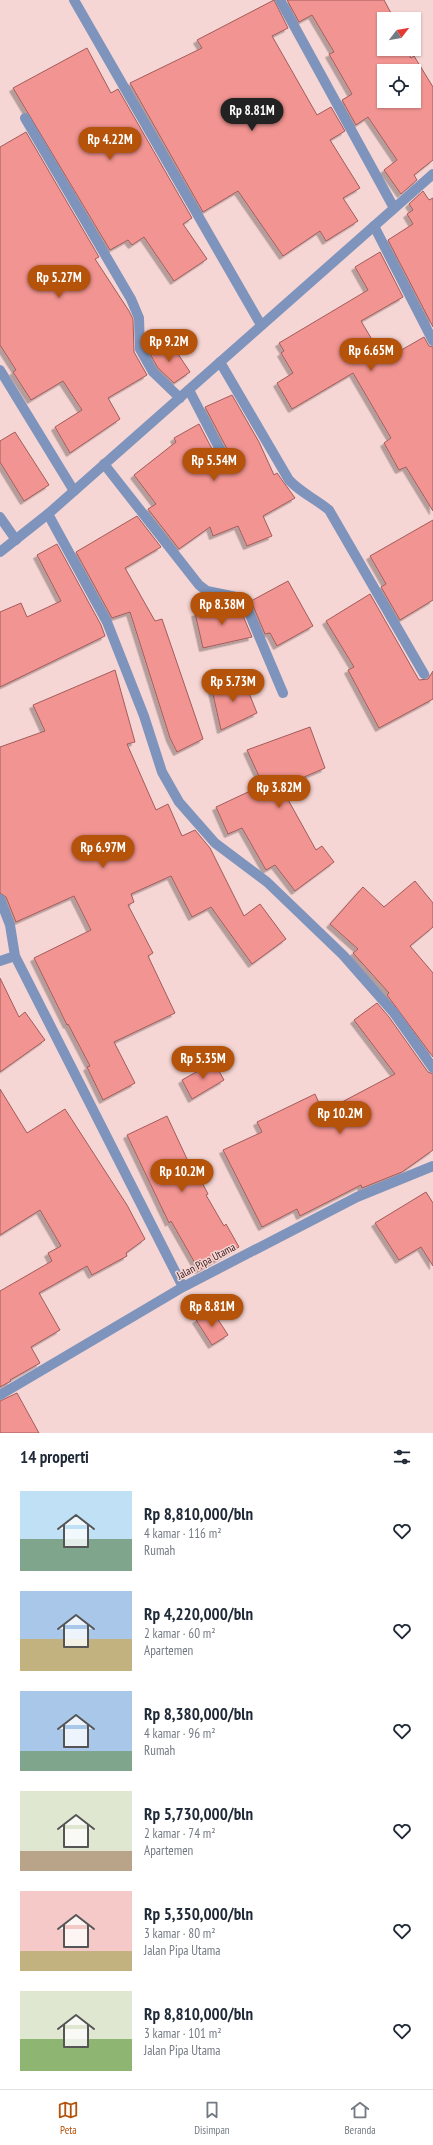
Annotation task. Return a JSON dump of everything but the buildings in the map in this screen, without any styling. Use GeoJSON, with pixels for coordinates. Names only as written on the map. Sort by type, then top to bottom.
{"type":"FeatureCollection","features":[{"type":"Feature","properties":{"kind":"street"},"geometry":{"type":"LineString","coordinates":[[74,0],[261,325]]}},
{"type":"Feature","properties":{"kind":"street"},"geometry":{"type":"LineString","coordinates":[[280,0],[394,208]]}},
{"type":"Feature","properties":{"kind":"street"},"geometry":{"type":"LineString","coordinates":[[25,118],[131,299],[139,318],[140,349],[143,355],[153,372],[180,398]]}},
{"type":"Feature","properties":{"kind":"street"},"geometry":{"type":"LineString","coordinates":[[0,552],[48,514],[433,174]]}},
{"type":"Feature","properties":{"kind":"street"},"geometry":{"type":"LineString","coordinates":[[374,226],[433,341]]}},
{"type":"Feature","properties":{"kind":"street"},"geometry":{"type":"LineString","coordinates":[[220,362],[289,480],[298,491],[320,502],[329,510],[424,674]]}},
{"type":"Feature","properties":{"kind":"street"},"geometry":{"type":"LineString","coordinates":[[0,370],[74,491]]}},
{"type":"Feature","properties":{"kind":"street"},"geometry":{"type":"LineString","coordinates":[[189,390],[229,467]]}},
{"type":"Feature","properties":{"kind":"street"},"geometry":{"type":"LineString","coordinates":[[104,464],[200,585],[207,591],[241,598],[245,603],[283,693]]}},
{"type":"Feature","properties":{"kind":"street"},"geometry":{"type":"LineString","coordinates":[[48,514],[107,622],[144,716],[162,772],[179,802],[215,843],[267,882],[343,955],[394,1013],[433,1068]]}},
{"type":"Feature","properties":{"kind":"street"},"geometry":{"type":"LineString","coordinates":[[0,517],[16,540]]}},
{"type":"Feature","properties":{"kind":"street"},"geometry":{"type":"LineString","coordinates":[[0,899],[10,925],[15,956],[183,1287]]}},
{"type":"Feature","properties":{"kind":"street"},"geometry":{"type":"LineString","coordinates":[[0,961],[15,956]]}},
{"type":"Feature","properties":{"kind":"street","name":"Jalan Pipa Utama"},"geometry":{"type":"LineString","coordinates":[[0,1395],[183,1287],[357,1196],[433,1166]]}}]}
